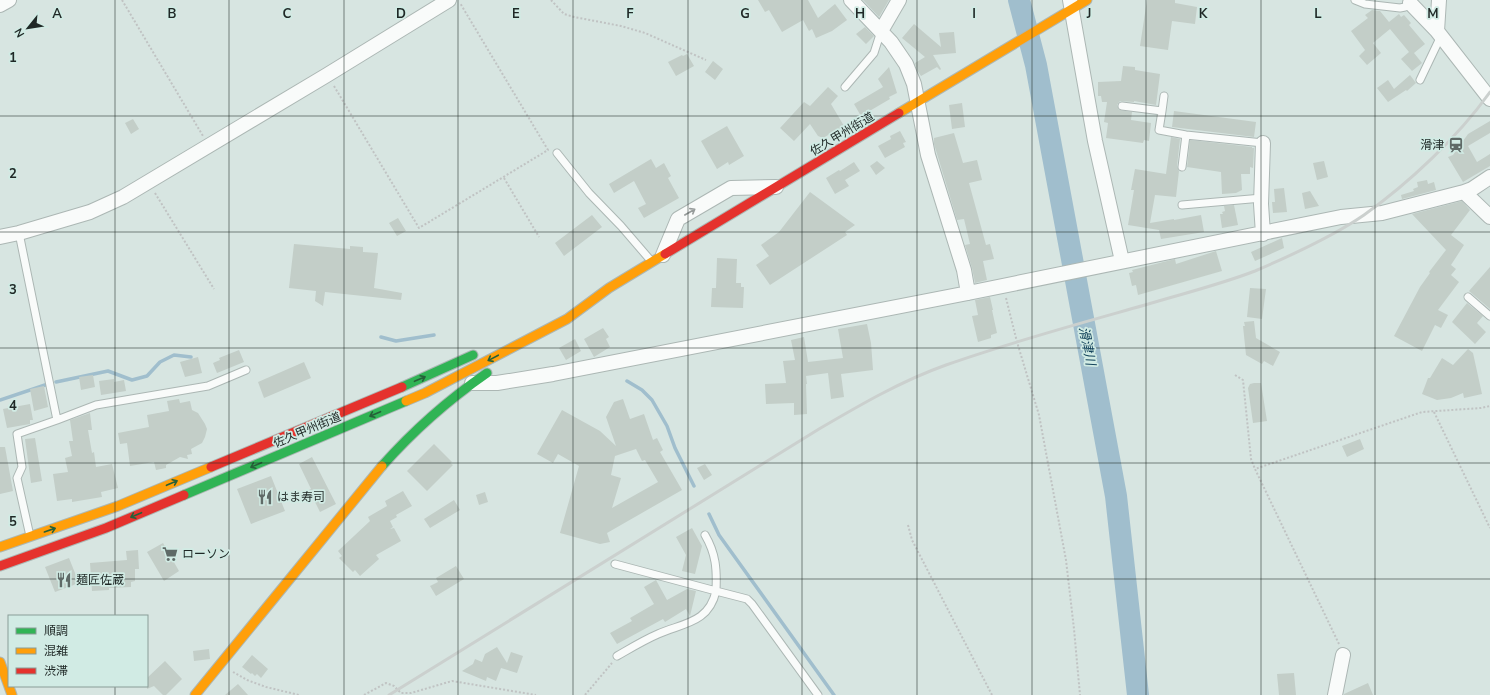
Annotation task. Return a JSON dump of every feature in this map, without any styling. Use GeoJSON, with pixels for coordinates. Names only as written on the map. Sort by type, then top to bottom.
{"type":"FeatureCollection","features":[{"type":"Feature","properties":{"kind":"main road","name":"佐久甲州街道"},"geometry":{"type":"LineString","coordinates":[[0,566],[106,528],[452,380],[567,319],[610,288],[917,104],[1070,7],[1087,0]]}},
{"type":"Feature","properties":{"kind":"main road","name":"佐久甲州街道"},"geometry":{"type":"LineString","coordinates":[[568,306],[610,288]]}},
{"type":"Feature","properties":{"kind":"main road"},"geometry":{"type":"LineString","coordinates":[[195,695],[382,466],[406,439],[439,408],[472,383],[567,319]]}},
{"type":"Feature","properties":{"kind":"main road","name":"佐久甲州街道"},"geometry":{"type":"LineString","coordinates":[[0,547],[118,506],[444,369],[483,350],[452,380]]}},
{"type":"Feature","properties":{"kind":"main road"},"geometry":{"type":"LineString","coordinates":[[406,439],[430,404],[452,380]]}},
{"type":"Feature","properties":{"kind":"main road"},"geometry":{"type":"LineString","coordinates":[[0,662],[8,684]]}},
{"type":"Feature","properties":{"kind":"street"},"geometry":{"type":"LineString","coordinates":[[0,5],[9,0]]}},
{"type":"Feature","properties":{"kind":"street"},"geometry":{"type":"LineString","coordinates":[[0,237],[19,233],[90,212],[123,198],[449,0]]}},
{"type":"Feature","properties":{"kind":"street"},"geometry":{"type":"LineString","coordinates":[[851,0],[891,42],[906,64],[914,84],[928,155],[964,270],[968,293]]}},
{"type":"Feature","properties":{"kind":"street"},"geometry":{"type":"LineString","coordinates":[[881,31],[899,0]]}},
{"type":"Feature","properties":{"kind":"street"},"geometry":{"type":"LineString","coordinates":[[1439,0],[1439,33]]}},
{"type":"Feature","properties":{"kind":"street"},"geometry":{"type":"LineString","coordinates":[[1408,1],[1439,33],[1490,99]]}},
{"type":"Feature","properties":{"kind":"street"},"geometry":{"type":"LineString","coordinates":[[1070,7],[1118,261]]}},
{"type":"Feature","properties":{"kind":"street"},"geometry":{"type":"LineString","coordinates":[[1263,143],[1263,234]]}},
{"type":"Feature","properties":{"kind":"street"},"geometry":{"type":"LineString","coordinates":[[472,383],[497,383],[553,374],[968,293],[1118,261],[1263,234],[1341,217],[1382,213],[1464,192],[1472,189],[1490,177]]}},
{"type":"Feature","properties":{"kind":"street"},"geometry":{"type":"LineString","coordinates":[[658,259],[678,218],[731,188],[777,187]]}},
{"type":"Feature","properties":{"kind":"street"},"geometry":{"type":"LineString","coordinates":[[1464,192],[1490,217]]}},
{"type":"Feature","properties":{"kind":"street"},"geometry":{"type":"LineString","coordinates":[[1335,695],[1343,655]]}},
{"type":"Feature","properties":{"kind":"lane"},"geometry":{"type":"LineString","coordinates":[[1355,0],[1365,4],[1400,8],[1405,7],[1408,1]]}},
{"type":"Feature","properties":{"kind":"lane"},"geometry":{"type":"LineString","coordinates":[[845,87],[874,53],[881,31]]}},
{"type":"Feature","properties":{"kind":"lane"},"geometry":{"type":"LineString","coordinates":[[1420,80],[1439,33]]}},
{"type":"Feature","properties":{"kind":"lane"},"geometry":{"type":"LineString","coordinates":[[1164,96],[1159,130],[1186,135],[1263,143]]}},
{"type":"Feature","properties":{"kind":"lane"},"geometry":{"type":"LineString","coordinates":[[1122,106],[1162,111]]}},
{"type":"Feature","properties":{"kind":"lane"},"geometry":{"type":"LineString","coordinates":[[1182,167],[1186,135]]}},
{"type":"Feature","properties":{"kind":"lane"},"geometry":{"type":"LineString","coordinates":[[557,153],[589,193],[621,226],[658,259]]}},
{"type":"Feature","properties":{"kind":"lane"},"geometry":{"type":"LineString","coordinates":[[1182,205],[1262,198]]}},
{"type":"Feature","properties":{"kind":"lane"},"geometry":{"type":"LineString","coordinates":[[19,233],[57,420]]}},
{"type":"Feature","properties":{"kind":"lane"},"geometry":{"type":"LineString","coordinates":[[1468,297],[1490,316]]}},
{"type":"Feature","properties":{"kind":"lane"},"geometry":{"type":"LineString","coordinates":[[30,537],[17,478],[22,467],[17,434],[96,405],[208,386],[246,370]]}},
{"type":"Feature","properties":{"kind":"lane"},"geometry":{"type":"LineString","coordinates":[[617,656],[658,634],[690,623],[700,616],[714,601],[717,574],[715,558],[711,546],[704,535]]}},
{"type":"Feature","properties":{"kind":"lane"},"geometry":{"type":"LineString","coordinates":[[615,564],[747,599],[818,695]]}},
{"type":"Feature","properties":{"kind":"path"},"geometry":{"type":"LineString","coordinates":[[122,0],[209,145]]}},
{"type":"Feature","properties":{"kind":"path"},"geometry":{"type":"LineString","coordinates":[[327,75],[419,228],[548,150],[459,0]]}},
{"type":"Feature","properties":{"kind":"path"},"geometry":{"type":"LineString","coordinates":[[551,0],[564,14],[621,26],[645,33],[706,60]]}},
{"type":"Feature","properties":{"kind":"path"},"geometry":{"type":"LineString","coordinates":[[504,178],[540,236]]}},
{"type":"Feature","properties":{"kind":"path"},"geometry":{"type":"LineString","coordinates":[[148,182],[214,289]]}},
{"type":"Feature","properties":{"kind":"path"},"geometry":{"type":"LineString","coordinates":[[1004,285],[1017,342],[1039,415],[1066,560],[1076,642],[1080,695]]}},
{"type":"Feature","properties":{"kind":"path"},"geometry":{"type":"LineString","coordinates":[[1235,374],[1243,380],[1251,459],[1339,643],[1343,655]]}},
{"type":"Feature","properties":{"kind":"path"},"geometry":{"type":"LineString","coordinates":[[1255,469],[1422,412],[1481,408],[1490,406]]}},
{"type":"Feature","properties":{"kind":"path"},"geometry":{"type":"LineString","coordinates":[[1434,412],[1490,528]]}},
{"type":"Feature","properties":{"kind":"path"},"geometry":{"type":"LineString","coordinates":[[908,525],[912,540],[992,695]]}},
{"type":"Feature","properties":{"kind":"path"},"geometry":{"type":"LineString","coordinates":[[585,695],[617,656]]}},
{"type":"Feature","properties":{"kind":"path"},"geometry":{"type":"LineString","coordinates":[[220,664],[247,680],[266,687],[299,695]]}},
{"type":"Feature","properties":{"kind":"path"},"geometry":{"type":"LineString","coordinates":[[364,695],[386,683],[394,686],[401,693],[411,693],[452,681],[536,695]]}},
{"type":"Feature","properties":{"kind":"building"},"geometry":{"type":"Polygon","coordinates":[[[758,0],[808,0],[818,18],[835,4],[847,20],[832,31],[816,38],[812,29],[809,31],[803,20],[782,32],[769,10],[765,12],[758,0]]]}},
{"type":"Feature","properties":{"kind":"building"},"geometry":{"type":"Polygon","coordinates":[[[863,0],[889,0],[879,17],[863,0]]]}},
{"type":"Feature","properties":{"kind":"building"},"geometry":{"type":"Polygon","coordinates":[[[1147,0],[1175,0],[1175,3],[1197,7],[1195,24],[1172,21],[1168,50],[1140,46],[1147,0]]]}},
{"type":"Feature","properties":{"kind":"building"},"geometry":{"type":"Polygon","coordinates":[[[1372,10],[1380,11],[1389,22],[1399,14],[1401,17],[1404,15],[1411,23],[1409,25],[1425,44],[1414,53],[1422,63],[1412,71],[1401,59],[1409,52],[1390,29],[1373,43],[1381,53],[1367,65],[1359,56],[1365,50],[1351,31],[1368,18],[1365,15],[1372,10]]]}},
{"type":"Feature","properties":{"kind":"building"},"geometry":{"type":"Polygon","coordinates":[[[914,24],[941,47],[939,33],[954,32],[956,53],[933,55],[941,69],[940,70],[937,67],[921,76],[917,70],[915,63],[925,57],[902,38],[914,24]]]}},
{"type":"Feature","properties":{"kind":"building"},"geometry":{"type":"Polygon","coordinates":[[[865,27],[874,36],[866,44],[856,34],[865,27]]]}},
{"type":"Feature","properties":{"kind":"building"},"geometry":{"type":"Polygon","coordinates":[[[687,54],[694,66],[676,76],[668,62],[687,54]]]}},
{"type":"Feature","properties":{"kind":"building"},"geometry":{"type":"Polygon","coordinates":[[[713,61],[723,69],[715,80],[705,72],[713,61]]]}},
{"type":"Feature","properties":{"kind":"building"},"geometry":{"type":"Polygon","coordinates":[[[1123,66],[1135,67],[1135,70],[1160,74],[1156,105],[1134,101],[1120,101],[1117,105],[1119,110],[1132,112],[1131,120],[1151,123],[1149,141],[1144,140],[1143,143],[1106,138],[1108,123],[1104,122],[1107,102],[1102,102],[1101,96],[1098,96],[1098,82],[1121,81],[1123,66]]]}},
{"type":"Feature","properties":{"kind":"building"},"geometry":{"type":"Polygon","coordinates":[[[889,67],[897,93],[889,97],[890,99],[861,116],[854,104],[883,87],[878,79],[889,67]]]}},
{"type":"Feature","properties":{"kind":"building"},"geometry":{"type":"Polygon","coordinates":[[[1410,75],[1416,83],[1407,91],[1406,90],[1388,102],[1377,88],[1388,80],[1394,89],[1410,75]]]}},
{"type":"Feature","properties":{"kind":"building"},"geometry":{"type":"Polygon","coordinates":[[[828,87],[838,96],[831,104],[844,126],[823,138],[818,136],[810,124],[794,141],[780,128],[804,102],[810,106],[828,87]]]}},
{"type":"Feature","properties":{"kind":"building"},"geometry":{"type":"Polygon","coordinates":[[[962,103],[965,127],[952,129],[949,105],[962,103]]]}},
{"type":"Feature","properties":{"kind":"building"},"geometry":{"type":"Polygon","coordinates":[[[1174,111],[1256,122],[1254,137],[1172,127],[1174,111]]]}},
{"type":"Feature","properties":{"kind":"building"},"geometry":{"type":"Polygon","coordinates":[[[133,119],[139,129],[131,134],[125,123],[133,119]]]}},
{"type":"Feature","properties":{"kind":"building"},"geometry":{"type":"Polygon","coordinates":[[[1490,121],[1490,133],[1468,146],[1477,162],[1490,154],[1490,166],[1463,182],[1448,157],[1453,155],[1468,134],[1490,121]]]}},
{"type":"Feature","properties":{"kind":"building"},"geometry":{"type":"Polygon","coordinates":[[[727,126],[744,156],[729,165],[728,162],[717,169],[701,141],[727,126]]]}},
{"type":"Feature","properties":{"kind":"building"},"geometry":{"type":"Polygon","coordinates":[[[900,131],[906,142],[903,143],[905,147],[885,158],[878,146],[891,139],[890,136],[900,131]]]}},
{"type":"Feature","properties":{"kind":"building"},"geometry":{"type":"Polygon","coordinates":[[[954,133],[963,163],[977,160],[982,180],[969,183],[986,245],[990,244],[994,259],[983,261],[987,280],[975,283],[965,245],[970,244],[964,219],[957,220],[934,144],[934,138],[954,133]]]}},
{"type":"Feature","properties":{"kind":"building"},"geometry":{"type":"Polygon","coordinates":[[[1171,137],[1180,139],[1177,166],[1179,171],[1176,197],[1155,195],[1150,223],[1201,215],[1204,232],[1161,239],[1159,230],[1128,225],[1134,190],[1131,190],[1135,169],[1166,174],[1171,137]]]}},
{"type":"Feature","properties":{"kind":"building"},"geometry":{"type":"Polygon","coordinates":[[[1190,140],[1254,148],[1253,168],[1250,167],[1250,174],[1241,174],[1242,190],[1236,193],[1222,194],[1221,172],[1187,167],[1190,140]]]}},
{"type":"Feature","properties":{"kind":"building"},"geometry":{"type":"Polygon","coordinates":[[[651,159],[656,168],[664,163],[671,176],[668,178],[679,198],[644,218],[638,208],[646,204],[634,181],[614,193],[609,184],[651,159]]]}},
{"type":"Feature","properties":{"kind":"building"},"geometry":{"type":"Polygon","coordinates":[[[877,161],[885,168],[876,175],[870,166],[877,161]]]}},
{"type":"Feature","properties":{"kind":"building"},"geometry":{"type":"Polygon","coordinates":[[[1324,161],[1328,177],[1317,180],[1313,163],[1324,161]]]}},
{"type":"Feature","properties":{"kind":"building"},"geometry":{"type":"Polygon","coordinates":[[[854,162],[860,171],[845,180],[849,186],[835,194],[826,178],[854,162]]]}},
{"type":"Feature","properties":{"kind":"building"},"geometry":{"type":"Polygon","coordinates":[[[1427,180],[1428,184],[1434,182],[1436,190],[1402,199],[1401,195],[1414,191],[1413,189],[1418,187],[1417,182],[1427,180]]]}},
{"type":"Feature","properties":{"kind":"building"},"geometry":{"type":"Polygon","coordinates":[[[1284,188],[1287,212],[1273,213],[1272,202],[1275,202],[1274,189],[1284,188]]]}},
{"type":"Feature","properties":{"kind":"building"},"geometry":{"type":"Polygon","coordinates":[[[1310,191],[1319,206],[1305,209],[1302,193],[1310,191]]]}},
{"type":"Feature","properties":{"kind":"building"},"geometry":{"type":"Polygon","coordinates":[[[810,192],[855,225],[845,232],[847,235],[770,285],[756,265],[769,256],[761,245],[779,232],[810,192]]]}},
{"type":"Feature","properties":{"kind":"building"},"geometry":{"type":"Polygon","coordinates":[[[1462,201],[1470,210],[1451,235],[1464,245],[1451,265],[1456,269],[1451,275],[1459,282],[1438,310],[1448,315],[1441,328],[1435,325],[1422,351],[1394,336],[1420,287],[1430,273],[1429,272],[1446,250],[1412,214],[1462,201]]]}},
{"type":"Feature","properties":{"kind":"building"},"geometry":{"type":"Polygon","coordinates":[[[1234,205],[1238,225],[1222,228],[1220,214],[1223,214],[1222,212],[1225,211],[1224,206],[1234,205]]]}},
{"type":"Feature","properties":{"kind":"building"},"geometry":{"type":"Polygon","coordinates":[[[592,215],[602,227],[564,256],[555,243],[592,215]]]}},
{"type":"Feature","properties":{"kind":"building"},"geometry":{"type":"Polygon","coordinates":[[[398,218],[406,231],[397,236],[389,223],[398,218]]]}},
{"type":"Feature","properties":{"kind":"building"},"geometry":{"type":"Polygon","coordinates":[[[1282,238],[1284,248],[1255,261],[1251,252],[1282,238]]]}},
{"type":"Feature","properties":{"kind":"building"},"geometry":{"type":"Polygon","coordinates":[[[294,244],[350,249],[350,246],[363,247],[363,252],[378,253],[374,288],[402,293],[401,300],[325,292],[323,306],[315,301],[316,291],[289,288],[294,244]]]}},
{"type":"Feature","properties":{"kind":"building"},"geometry":{"type":"Polygon","coordinates":[[[1216,251],[1222,271],[1138,295],[1136,285],[1132,286],[1129,273],[1133,272],[1132,270],[1175,259],[1176,264],[1216,251]]]}},
{"type":"Feature","properties":{"kind":"building"},"geometry":{"type":"Polygon","coordinates":[[[717,258],[737,259],[736,283],[741,283],[741,287],[744,287],[743,308],[711,307],[712,288],[716,288],[717,258]]]}},
{"type":"Feature","properties":{"kind":"building"},"geometry":{"type":"Polygon","coordinates":[[[1490,267],[1490,309],[1469,291],[1490,267]]]}},
{"type":"Feature","properties":{"kind":"building"},"geometry":{"type":"Polygon","coordinates":[[[1250,288],[1266,289],[1262,319],[1247,317],[1250,288]]]}},
{"type":"Feature","properties":{"kind":"building"},"geometry":{"type":"Polygon","coordinates":[[[990,297],[997,333],[991,335],[991,338],[978,342],[972,316],[978,315],[975,300],[990,297]]]}},
{"type":"Feature","properties":{"kind":"building"},"geometry":{"type":"Polygon","coordinates":[[[1467,303],[1483,316],[1477,323],[1486,332],[1475,344],[1452,322],[1467,303]]]}},
{"type":"Feature","properties":{"kind":"building"},"geometry":{"type":"Polygon","coordinates":[[[1254,321],[1256,338],[1280,352],[1273,366],[1264,361],[1262,364],[1246,355],[1243,326],[1245,326],[1244,322],[1254,321]]]}},
{"type":"Feature","properties":{"kind":"building"},"geometry":{"type":"Polygon","coordinates":[[[867,324],[871,343],[873,370],[841,374],[844,397],[831,399],[828,373],[806,376],[807,414],[794,415],[794,403],[766,404],[765,384],[786,383],[783,361],[795,360],[791,340],[804,337],[808,362],[843,358],[838,329],[867,324]]]}},
{"type":"Feature","properties":{"kind":"building"},"geometry":{"type":"Polygon","coordinates":[[[603,328],[609,337],[606,339],[610,347],[594,357],[584,339],[603,328]]]}},
{"type":"Feature","properties":{"kind":"building"},"geometry":{"type":"Polygon","coordinates":[[[575,339],[581,351],[566,360],[559,348],[575,339]]]}},
{"type":"Feature","properties":{"kind":"building"},"geometry":{"type":"Polygon","coordinates":[[[1468,349],[1473,353],[1482,394],[1464,398],[1463,393],[1451,398],[1437,400],[1422,394],[1428,378],[1430,378],[1442,358],[1453,365],[1468,349]]]}},
{"type":"Feature","properties":{"kind":"building"},"geometry":{"type":"Polygon","coordinates":[[[239,350],[244,362],[217,373],[213,363],[220,360],[219,358],[239,350]]]}},
{"type":"Feature","properties":{"kind":"building"},"geometry":{"type":"Polygon","coordinates":[[[198,357],[202,373],[185,377],[180,362],[198,357]]]}},
{"type":"Feature","properties":{"kind":"building"},"geometry":{"type":"Polygon","coordinates":[[[304,362],[311,378],[264,398],[258,382],[304,362]]]}},
{"type":"Feature","properties":{"kind":"building"},"geometry":{"type":"Polygon","coordinates":[[[93,375],[95,387],[81,390],[79,377],[93,375]]]}},
{"type":"Feature","properties":{"kind":"building"},"geometry":{"type":"Polygon","coordinates":[[[114,379],[114,382],[124,380],[126,391],[101,395],[99,381],[114,379]]]}},
{"type":"Feature","properties":{"kind":"building"},"geometry":{"type":"Polygon","coordinates":[[[1261,383],[1267,421],[1253,423],[1248,388],[1250,384],[1261,383]]]}},
{"type":"Feature","properties":{"kind":"building"},"geometry":{"type":"Polygon","coordinates":[[[44,386],[48,407],[34,411],[30,389],[44,386]]]}},
{"type":"Feature","properties":{"kind":"building"},"geometry":{"type":"Polygon","coordinates":[[[179,399],[180,403],[190,401],[192,410],[198,413],[205,424],[207,429],[202,443],[191,449],[192,454],[187,455],[188,459],[180,457],[166,465],[166,468],[156,470],[154,462],[130,466],[127,443],[120,444],[118,433],[149,427],[147,415],[169,411],[167,401],[179,399]]]}},
{"type":"Feature","properties":{"kind":"building"},"geometry":{"type":"Polygon","coordinates":[[[623,399],[630,419],[644,414],[653,440],[657,438],[663,450],[660,452],[682,490],[607,533],[610,542],[600,544],[560,533],[579,466],[558,454],[553,463],[537,454],[562,410],[600,431],[616,446],[606,417],[614,402],[623,399]],[[636,449],[615,456],[611,475],[621,478],[612,508],[658,482],[645,460],[642,461],[636,449]]]}},
{"type":"Feature","properties":{"kind":"building"},"geometry":{"type":"Polygon","coordinates":[[[30,404],[33,420],[30,420],[30,424],[7,428],[3,409],[30,404]]]}},
{"type":"Feature","properties":{"kind":"building"},"geometry":{"type":"Polygon","coordinates":[[[90,413],[92,430],[88,430],[92,453],[94,452],[96,467],[112,464],[118,488],[101,492],[102,497],[72,502],[72,499],[57,501],[53,474],[68,472],[65,458],[72,456],[69,441],[73,441],[70,420],[90,413]]]}},
{"type":"Feature","properties":{"kind":"building"},"geometry":{"type":"Polygon","coordinates":[[[35,438],[42,481],[31,483],[25,439],[35,438]]]}},
{"type":"Feature","properties":{"kind":"building"},"geometry":{"type":"Polygon","coordinates":[[[1360,439],[1364,449],[1347,457],[1342,446],[1360,439]]]}},
{"type":"Feature","properties":{"kind":"building"},"geometry":{"type":"Polygon","coordinates":[[[434,444],[452,462],[450,463],[453,465],[427,491],[407,471],[434,444]]]}},
{"type":"Feature","properties":{"kind":"building"},"geometry":{"type":"Polygon","coordinates":[[[0,447],[5,447],[13,491],[0,494],[0,447]]]}},
{"type":"Feature","properties":{"kind":"building"},"geometry":{"type":"Polygon","coordinates":[[[312,457],[336,504],[320,512],[309,490],[311,489],[299,464],[312,457]]]}},
{"type":"Feature","properties":{"kind":"building"},"geometry":{"type":"Polygon","coordinates":[[[705,464],[712,475],[704,480],[697,468],[705,464]]]}},
{"type":"Feature","properties":{"kind":"building"},"geometry":{"type":"Polygon","coordinates":[[[271,476],[285,511],[251,524],[237,489],[271,476]]]}},
{"type":"Feature","properties":{"kind":"building"},"geometry":{"type":"Polygon","coordinates":[[[403,491],[412,506],[396,515],[397,517],[390,521],[393,527],[390,529],[394,528],[401,541],[376,555],[379,559],[360,576],[355,570],[353,572],[339,558],[342,556],[338,551],[370,521],[368,517],[387,506],[385,501],[403,491]]]}},
{"type":"Feature","properties":{"kind":"building"},"geometry":{"type":"Polygon","coordinates":[[[485,492],[488,502],[479,505],[476,495],[485,492]]]}},
{"type":"Feature","properties":{"kind":"building"},"geometry":{"type":"Polygon","coordinates":[[[454,500],[460,510],[430,528],[424,519],[454,500]]]}},
{"type":"Feature","properties":{"kind":"building"},"geometry":{"type":"Polygon","coordinates":[[[692,528],[702,546],[695,574],[682,571],[686,555],[676,537],[692,528]]]}},
{"type":"Feature","properties":{"kind":"building"},"geometry":{"type":"Polygon","coordinates":[[[163,543],[179,571],[164,581],[147,552],[163,543]]]}},
{"type":"Feature","properties":{"kind":"building"},"geometry":{"type":"Polygon","coordinates":[[[138,550],[139,569],[135,569],[135,581],[131,582],[131,587],[109,588],[109,590],[92,591],[90,563],[127,560],[126,551],[138,550]]]}},
{"type":"Feature","properties":{"kind":"building"},"geometry":{"type":"Polygon","coordinates":[[[69,558],[79,583],[55,592],[45,567],[69,558]]]}},
{"type":"Feature","properties":{"kind":"building"},"geometry":{"type":"Polygon","coordinates":[[[456,566],[464,579],[436,596],[430,586],[438,582],[436,578],[456,566]]]}},
{"type":"Feature","properties":{"kind":"building"},"geometry":{"type":"Polygon","coordinates":[[[656,580],[667,600],[687,589],[696,591],[690,616],[686,609],[665,622],[663,619],[617,644],[610,633],[632,621],[630,618],[654,604],[644,587],[656,580]]]}},
{"type":"Feature","properties":{"kind":"building"},"geometry":{"type":"Polygon","coordinates":[[[497,647],[507,663],[511,652],[523,656],[517,673],[501,668],[496,681],[487,677],[486,681],[462,671],[473,664],[475,659],[482,662],[485,654],[497,647]]]}},
{"type":"Feature","properties":{"kind":"building"},"geometry":{"type":"Polygon","coordinates":[[[209,649],[210,659],[194,661],[193,651],[209,649]]]}},
{"type":"Feature","properties":{"kind":"building"},"geometry":{"type":"Polygon","coordinates":[[[252,655],[268,669],[261,678],[257,674],[255,676],[252,673],[251,674],[242,667],[252,655]]]}},
{"type":"Feature","properties":{"kind":"building"},"geometry":{"type":"Polygon","coordinates":[[[165,661],[182,679],[166,695],[163,695],[154,686],[147,689],[148,677],[165,661]]]}},
{"type":"Feature","properties":{"kind":"building"},"geometry":{"type":"Polygon","coordinates":[[[1294,673],[1296,695],[1279,695],[1277,674],[1294,673]]]}},
{"type":"Feature","properties":{"kind":"building"},"geometry":{"type":"Polygon","coordinates":[[[1368,683],[1373,695],[1344,695],[1344,694],[1368,683]]]}},
{"type":"Feature","properties":{"kind":"building"},"geometry":{"type":"Polygon","coordinates":[[[238,684],[248,695],[225,695],[238,684]]]}},
{"type":"Feature","properties":{"kind":"waterway","name":"滑津川"},"geometry":{"type":"LineString","coordinates":[[1019,0],[1036,65],[1116,496],[1138,695]]}},
{"type":"Feature","properties":{"kind":"waterway"},"geometry":{"type":"LineString","coordinates":[[381,337],[396,341],[434,335]]}},
{"type":"Feature","properties":{"kind":"waterway"},"geometry":{"type":"LineString","coordinates":[[56,382],[108,371],[132,380],[147,376],[160,362],[174,355],[191,357]]}},
{"type":"Feature","properties":{"kind":"waterway"},"geometry":{"type":"LineString","coordinates":[[627,381],[642,390],[652,400],[667,426],[675,448],[694,486]]}},
{"type":"Feature","properties":{"kind":"waterway"},"geometry":{"type":"LineString","coordinates":[[0,400],[45,385]]}},
{"type":"Feature","properties":{"kind":"waterway"},"geometry":{"type":"LineString","coordinates":[[709,514],[719,535],[834,695]]}},
{"type":"Feature","properties":{"kind":"railway"},"geometry":{"type":"LineString","coordinates":[[389,695],[819,429],[865,402],[913,378],[929,371],[995,349],[1241,276],[1296,252],[1338,231],[1364,215],[1415,174],[1463,126],[1490,92]]}},
{"type":"Feature","properties":{"kind":"traffic: fast"},"geometry":{"type":"LineString","coordinates":[[402,387],[473,355]]}},
{"type":"Feature","properties":{"kind":"traffic: fast"},"geometry":{"type":"LineString","coordinates":[[382,466],[406,440],[432,416],[458,394],[487,373]]}},
{"type":"Feature","properties":{"kind":"traffic: fast"},"geometry":{"type":"LineString","coordinates":[[184,495],[406,401]]}},
{"type":"Feature","properties":{"kind":"traffic: slow"},"geometry":{"type":"LineString","coordinates":[[899,113],[1087,0]]}},
{"type":"Feature","properties":{"kind":"traffic: slow"},"geometry":{"type":"LineString","coordinates":[[406,401],[425,393],[567,319],[609,288],[665,254]]}},
{"type":"Feature","properties":{"kind":"traffic: slow"},"geometry":{"type":"LineString","coordinates":[[195,695],[382,466]]}},
{"type":"Feature","properties":{"kind":"traffic: slow"},"geometry":{"type":"LineString","coordinates":[[0,547],[118,506],[211,467]]}},
{"type":"Feature","properties":{"kind":"traffic: slow"},"geometry":{"type":"LineString","coordinates":[[0,662],[8,684]]}},
{"type":"Feature","properties":{"kind":"traffic: slow"},"geometry":{"type":"LineString","coordinates":[[9,687],[12,695]]}},
{"type":"Feature","properties":{"kind":"traffic: jam"},"geometry":{"type":"LineString","coordinates":[[665,254],[899,113]]}},
{"type":"Feature","properties":{"kind":"traffic: jam"},"geometry":{"type":"LineString","coordinates":[[211,467],[402,387]]}},
{"type":"Feature","properties":{"kind":"traffic: jam"},"geometry":{"type":"LineString","coordinates":[[0,566],[106,528],[184,495]]}},
{"type":"Feature","properties":{"kind":"place","name":"滑津"},"geometry":{"type":"Point","coordinates":[1456,145]}},
{"type":"Feature","properties":{"kind":"place","name":"はま寿司"},"geometry":{"type":"Point","coordinates":[265,497]}},
{"type":"Feature","properties":{"kind":"place","name":"ローソン"},"geometry":{"type":"Point","coordinates":[170,554]}},
{"type":"Feature","properties":{"kind":"place","name":"麺匠佐蔵"},"geometry":{"type":"Point","coordinates":[64,580]}}]}
